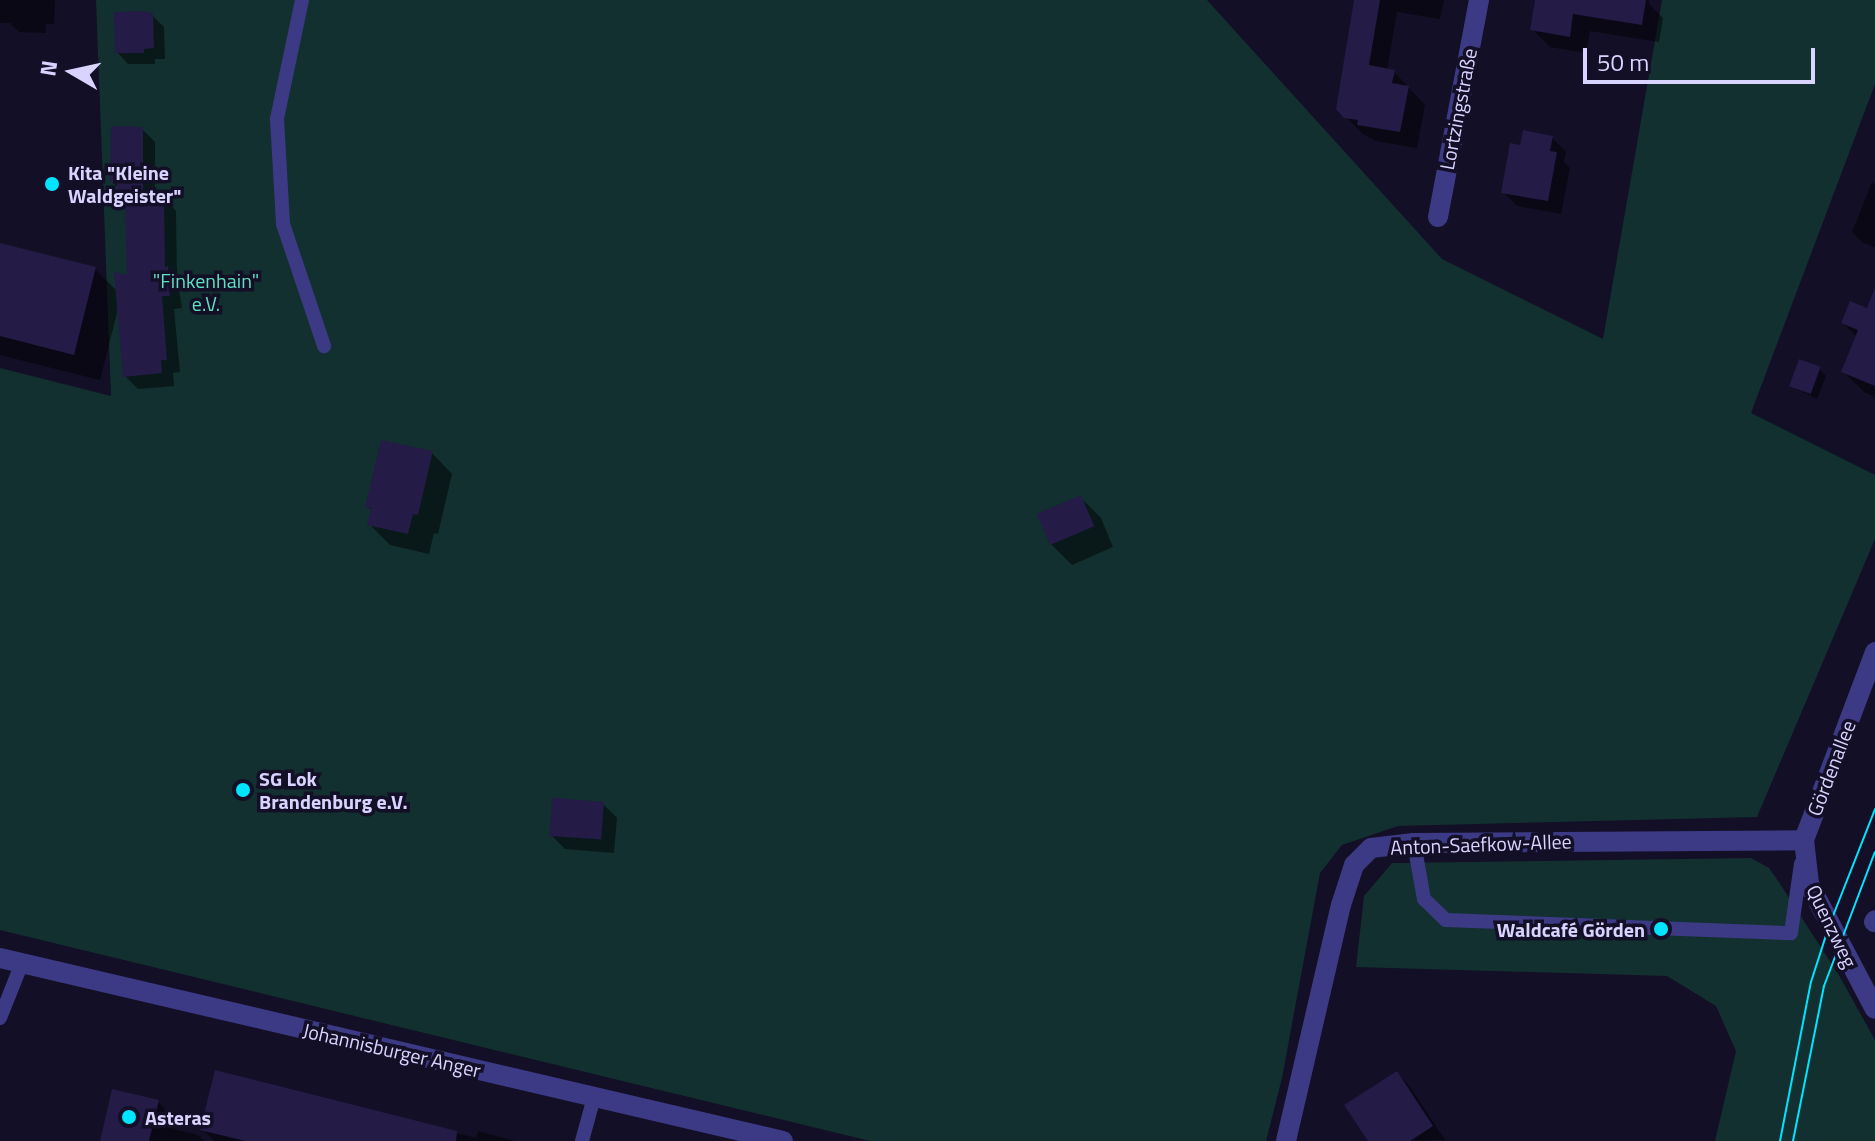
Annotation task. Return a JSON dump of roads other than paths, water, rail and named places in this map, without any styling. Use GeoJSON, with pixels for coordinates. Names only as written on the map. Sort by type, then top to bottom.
{"type":"FeatureCollection","features":[{"type":"Feature","properties":{"kind":"street","name":"Lortzingstraße"},"geometry":{"type":"LineString","coordinates":[[1438,217],[1479,0]]}},
{"type":"Feature","properties":{"kind":"street","name":"Gördenallee"},"geometry":{"type":"LineString","coordinates":[[1804,840],[1875,652]]}},
{"type":"Feature","properties":{"kind":"street","name":"Anton-Saefkow-Allee"},"geometry":{"type":"LineString","coordinates":[[1286,1141],[1341,905],[1354,865],[1371,848],[1414,843],[1804,840]]}},
{"type":"Feature","properties":{"kind":"street","name":"Quenzweg"},"geometry":{"type":"LineString","coordinates":[[1804,840],[1809,884],[1875,1009]]}},
{"type":"Feature","properties":{"kind":"street","name":"Johannisburger Anger"},"geometry":{"type":"LineString","coordinates":[[0,958],[783,1141]]}},
{"type":"Feature","properties":{"kind":"lane"},"geometry":{"type":"LineString","coordinates":[[302,0],[277,119],[281,194],[283,224],[324,346]]}},
{"type":"Feature","properties":{"kind":"lane"},"geometry":{"type":"LineString","coordinates":[[1414,843],[1424,899],[1446,920],[1756,935],[1791,933],[1804,840]]}},
{"type":"Feature","properties":{"kind":"lane"},"geometry":{"type":"LineString","coordinates":[[0,1018],[22,963]]}},
{"type":"Feature","properties":{"kind":"lane"},"geometry":{"type":"LineString","coordinates":[[582,1141],[594,1097]]}},
{"type":"Feature","properties":{"kind":"tram line"},"geometry":{"type":"LineString","coordinates":[[1780,1141],[1811,982],[1829,926],[1875,809]]}},
{"type":"Feature","properties":{"kind":"tram line"},"geometry":{"type":"LineString","coordinates":[[1793,1141],[1824,986],[1875,852]]}},
{"type":"Feature","properties":{"kind":"place","name":"Kita \"Kleine Waldgeister\""},"geometry":{"type":"Point","coordinates":[52,184]}},
{"type":"Feature","properties":{"kind":"place","name":"SG Lok Brandenburg e.V."},"geometry":{"type":"Point","coordinates":[243,790]}},
{"type":"Feature","properties":{"kind":"place","name":"Waldcafé Görden"},"geometry":{"type":"Point","coordinates":[1661,929]}},
{"type":"Feature","properties":{"kind":"place","name":"Asteras"},"geometry":{"type":"Point","coordinates":[129,1117]}},
{"type":"Feature","properties":{"kind":"park label","name":"\"Finkenhain\" e.V."},"geometry":{"type":"Point","coordinates":[206,292]}}]}
